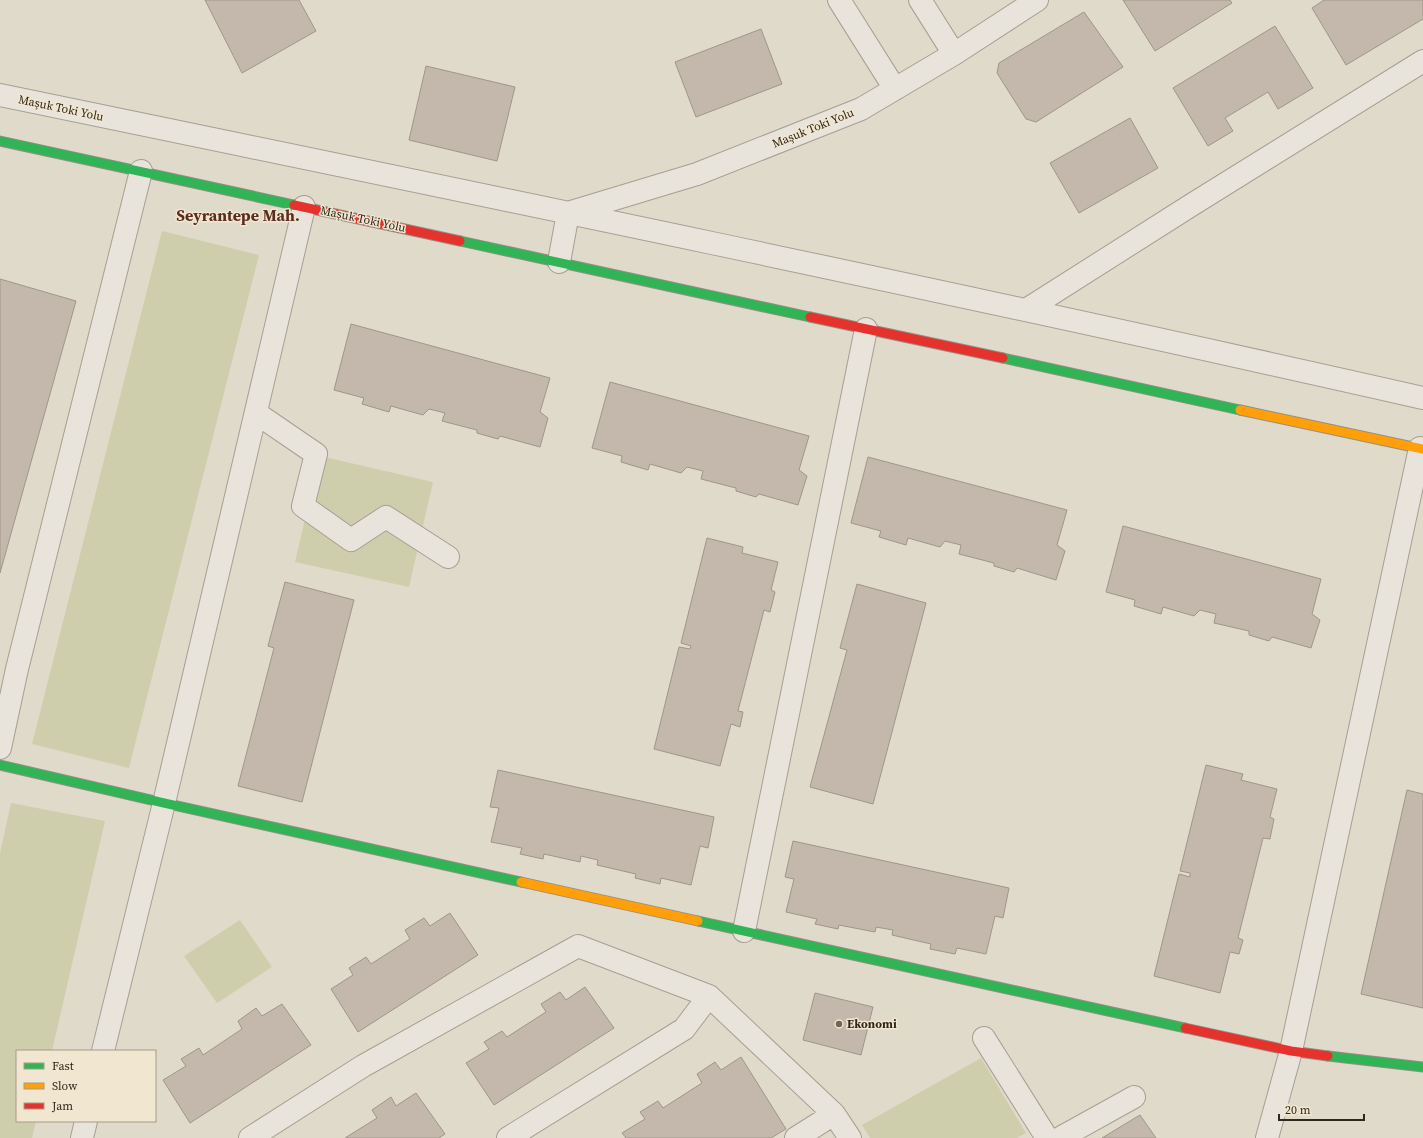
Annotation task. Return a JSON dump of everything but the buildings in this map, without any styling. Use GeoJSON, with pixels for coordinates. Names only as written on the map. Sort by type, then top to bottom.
{"type":"FeatureCollection","features":[{"type":"Feature","properties":{"kind":"street"},"geometry":{"type":"LineString","coordinates":[[839,0],[895,89]]}},
{"type":"Feature","properties":{"kind":"street"},"geometry":{"type":"LineString","coordinates":[[920,0],[954,54]]}},
{"type":"Feature","properties":{"kind":"street","name":"Maşuk Toki Yolu"},"geometry":{"type":"LineString","coordinates":[[0,95],[568,213],[697,174],[861,109],[954,54],[1037,0]]}},
{"type":"Feature","properties":{"kind":"street"},"geometry":{"type":"LineString","coordinates":[[1026,310],[1423,61]]}},
{"type":"Feature","properties":{"kind":"street","name":"Maşuk Toki Yolu"},"geometry":{"type":"LineString","coordinates":[[0,141],[1421,448]]}},
{"type":"Feature","properties":{"kind":"street"},"geometry":{"type":"LineString","coordinates":[[0,748],[8,667],[142,171]]}},
{"type":"Feature","properties":{"kind":"street"},"geometry":{"type":"LineString","coordinates":[[103,1050],[164,803],[304,207]]}},
{"type":"Feature","properties":{"kind":"street"},"geometry":{"type":"LineString","coordinates":[[559,262],[568,213],[1026,310],[1423,398]]}},
{"type":"Feature","properties":{"kind":"street"},"geometry":{"type":"LineString","coordinates":[[744,931],[866,329]]}},
{"type":"Feature","properties":{"kind":"street"},"geometry":{"type":"LineString","coordinates":[[256,413],[316,454],[303,506],[351,540],[386,517],[448,557]]}},
{"type":"Feature","properties":{"kind":"street"},"geometry":{"type":"LineString","coordinates":[[1267,1138],[1291,1051],[1421,448]]}},
{"type":"Feature","properties":{"kind":"street"},"geometry":{"type":"LineString","coordinates":[[0,765],[164,803],[1291,1051],[1423,1067]]}},
{"type":"Feature","properties":{"kind":"street"},"geometry":{"type":"LineString","coordinates":[[250,1138],[363,1066],[578,946],[709,996],[834,1114],[850,1138]]}},
{"type":"Feature","properties":{"kind":"street"},"geometry":{"type":"LineString","coordinates":[[508,1138],[684,1029],[709,996]]}},
{"type":"Feature","properties":{"kind":"street"},"geometry":{"type":"LineString","coordinates":[[984,1038],[1047,1138]]}},
{"type":"Feature","properties":{"kind":"street"},"geometry":{"type":"LineString","coordinates":[[1060,1138],[1134,1096]]}},
{"type":"Feature","properties":{"kind":"street"},"geometry":{"type":"LineString","coordinates":[[796,1138],[834,1114]]}},
{"type":"Feature","properties":{"kind":"street"},"geometry":{"type":"LineString","coordinates":[[82,1138],[86,1122]]}},
{"type":"Feature","properties":{"kind":"green space"},"geometry":{"type":"Polygon","coordinates":[[[162,231],[259,255],[129,768],[32,744],[162,231]]]}},
{"type":"Feature","properties":{"kind":"green space"},"geometry":{"type":"Polygon","coordinates":[[[320,456],[433,482],[409,587],[295,562],[320,456]]]}},
{"type":"Feature","properties":{"kind":"green space"},"geometry":{"type":"Polygon","coordinates":[[[11,803],[105,821],[52,1050],[16,1050],[16,1122],[36,1122],[32,1138],[0,1138],[0,853],[11,803]]]}},
{"type":"Feature","properties":{"kind":"green space"},"geometry":{"type":"Polygon","coordinates":[[[240,920],[272,967],[217,1003],[184,956],[240,920]]]}},
{"type":"Feature","properties":{"kind":"green space"},"geometry":{"type":"Polygon","coordinates":[[[981,1058],[1026,1133],[1017,1138],[870,1138],[862,1125],[981,1058]]]}},
{"type":"Feature","properties":{"kind":"traffic: fast"},"geometry":{"type":"LineString","coordinates":[[0,141],[294,205]]}},
{"type":"Feature","properties":{"kind":"traffic: fast"},"geometry":{"type":"LineString","coordinates":[[460,241],[810,317]]}},
{"type":"Feature","properties":{"kind":"traffic: fast"},"geometry":{"type":"LineString","coordinates":[[1003,358],[1240,410]]}},
{"type":"Feature","properties":{"kind":"traffic: fast"},"geometry":{"type":"LineString","coordinates":[[0,765],[521,882]]}},
{"type":"Feature","properties":{"kind":"traffic: fast"},"geometry":{"type":"LineString","coordinates":[[698,921],[1185,1028]]}},
{"type":"Feature","properties":{"kind":"traffic: fast"},"geometry":{"type":"LineString","coordinates":[[1328,1056],[1423,1067]]}},
{"type":"Feature","properties":{"kind":"traffic: slow"},"geometry":{"type":"LineString","coordinates":[[1240,410],[1423,449]]}},
{"type":"Feature","properties":{"kind":"traffic: slow"},"geometry":{"type":"LineString","coordinates":[[521,882],[698,921]]}},
{"type":"Feature","properties":{"kind":"traffic: jam"},"geometry":{"type":"LineString","coordinates":[[294,205],[460,241]]}},
{"type":"Feature","properties":{"kind":"traffic: jam"},"geometry":{"type":"LineString","coordinates":[[810,317],[1003,358]]}},
{"type":"Feature","properties":{"kind":"traffic: jam"},"geometry":{"type":"LineString","coordinates":[[1185,1028],[1291,1051],[1328,1056]]}},
{"type":"Feature","properties":{"kind":"place","name":"Ekonomi"},"geometry":{"type":"Point","coordinates":[839,1024]}},
{"type":"Feature","properties":{"kind":"district","name":"Seyrantepe Mah."},"geometry":{"type":"Point","coordinates":[238,215]}}]}
